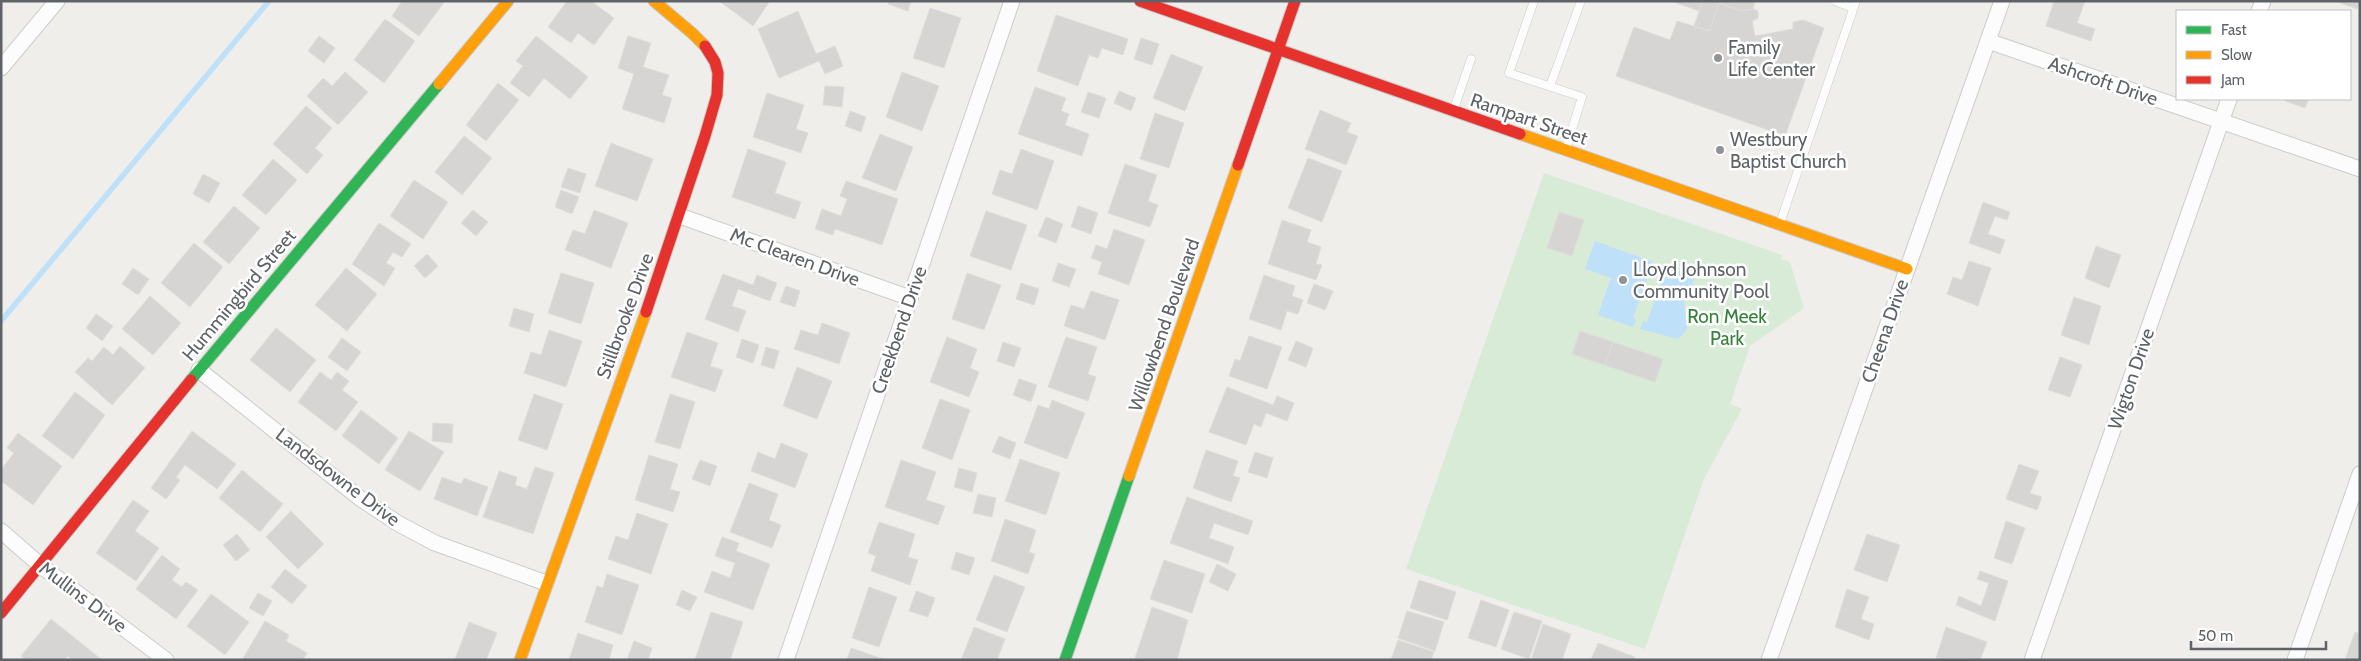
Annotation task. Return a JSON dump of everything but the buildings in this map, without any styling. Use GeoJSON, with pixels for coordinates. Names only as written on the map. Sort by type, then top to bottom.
{"type":"FeatureCollection","features":[{"type":"Feature","properties":{"kind":"street"},"geometry":{"type":"LineString","coordinates":[[1,68],[57,1]]}},
{"type":"Feature","properties":{"kind":"street","name":"Hummingbird Street"},"geometry":{"type":"LineString","coordinates":[[1,613],[199,370],[508,1]]}},
{"type":"Feature","properties":{"kind":"street","name":"Stillbrooke Drive"},"geometry":{"type":"LineString","coordinates":[[520,660],[546,583],[680,216],[718,94],[718,73],[701,41],[654,1]]}},
{"type":"Feature","properties":{"kind":"street","name":"Creekbend Drive"},"geometry":{"type":"LineString","coordinates":[[786,660],[1012,1]]}},
{"type":"Feature","properties":{"kind":"street","name":"Rampart Street"},"geometry":{"type":"LineString","coordinates":[[1140,1],[1907,270]]}},
{"type":"Feature","properties":{"kind":"street","name":"Willowbend Boulevard"},"geometry":{"type":"LineString","coordinates":[[1065,660],[1295,1]]}},
{"type":"Feature","properties":{"kind":"street","name":"Cheena Drive"},"geometry":{"type":"LineString","coordinates":[[1769,660],[2002,1]]}},
{"type":"Feature","properties":{"kind":"street","name":"Ashcroft Drive"},"geometry":{"type":"LineString","coordinates":[[1988,41],[2360,169]]}},
{"type":"Feature","properties":{"kind":"street","name":"Wigton Drive"},"geometry":{"type":"LineString","coordinates":[[2032,660],[2229,100]]}},
{"type":"Feature","properties":{"kind":"street","name":"Mc Clearen Drive"},"geometry":{"type":"LineString","coordinates":[[680,216],[910,298]]}},
{"type":"Feature","properties":{"kind":"street","name":"Landsdowne Drive"},"geometry":{"type":"LineString","coordinates":[[199,370],[361,499],[399,524],[435,543],[546,583]]}},
{"type":"Feature","properties":{"kind":"street"},"geometry":{"type":"LineString","coordinates":[[2295,660],[2360,474]]}},
{"type":"Feature","properties":{"kind":"street","name":"Mullins Drive"},"geometry":{"type":"LineString","coordinates":[[1,531],[40,565],[166,660]]}},
{"type":"Feature","properties":{"kind":"lane"},"geometry":{"type":"LineString","coordinates":[[1534,1],[1508,73],[1582,97],[1566,150]]}},
{"type":"Feature","properties":{"kind":"lane"},"geometry":{"type":"LineString","coordinates":[[1550,86],[1581,1]]}},
{"type":"Feature","properties":{"kind":"lane"},"geometry":{"type":"LineString","coordinates":[[1779,225],[1855,5],[1835,1]]}},
{"type":"Feature","properties":{"kind":"lane"},"geometry":{"type":"LineString","coordinates":[[1453,111],[1471,59]]}},
{"type":"Feature","properties":{"kind":"green space","name":"Ron Meek Park"},"geometry":{"type":"Polygon","coordinates":[[[1544,173],[1782,255],[1781,259],[1790,262],[1804,308],[1750,346],[1730,404],[1742,409],[1704,479],[1645,649],[1406,569],[1544,173]]]}},
{"type":"Feature","properties":{"kind":"water"},"geometry":{"type":"Polygon","coordinates":[[[1595,241],[1653,262],[1633,318],[1636,319],[1633,327],[1598,315],[1611,278],[1585,269],[1595,241]]]}},
{"type":"Feature","properties":{"kind":"water"},"geometry":{"type":"Polygon","coordinates":[[[1662,265],[1695,276],[1690,291],[1687,291],[1685,301],[1687,330],[1678,339],[1640,329],[1643,321],[1647,322],[1664,274],[1660,272],[1662,265]]]}},
{"type":"Feature","properties":{"kind":"waterway"},"geometry":{"type":"LineString","coordinates":[[1,321],[269,1]]}},
{"type":"Feature","properties":{"kind":"traffic: fast"},"geometry":{"type":"LineString","coordinates":[[191,380],[439,84]]}},
{"type":"Feature","properties":{"kind":"traffic: fast"},"geometry":{"type":"LineString","coordinates":[[1065,660],[1129,476]]}},
{"type":"Feature","properties":{"kind":"traffic: slow"},"geometry":{"type":"LineString","coordinates":[[439,84],[508,1]]}},
{"type":"Feature","properties":{"kind":"traffic: slow"},"geometry":{"type":"LineString","coordinates":[[654,1],[705,46]]}},
{"type":"Feature","properties":{"kind":"traffic: slow"},"geometry":{"type":"LineString","coordinates":[[1520,134],[1907,269]]}},
{"type":"Feature","properties":{"kind":"traffic: slow"},"geometry":{"type":"LineString","coordinates":[[1129,476],[1238,165]]}},
{"type":"Feature","properties":{"kind":"traffic: slow"},"geometry":{"type":"LineString","coordinates":[[520,660],[646,312]]}},
{"type":"Feature","properties":{"kind":"traffic: jam"},"geometry":{"type":"LineString","coordinates":[[1140,1],[1520,134]]}},
{"type":"Feature","properties":{"kind":"traffic: jam"},"geometry":{"type":"LineString","coordinates":[[1238,165],[1295,1]]}},
{"type":"Feature","properties":{"kind":"traffic: jam"},"geometry":{"type":"LineString","coordinates":[[646,312],[717,95],[718,73],[715,62],[705,46]]}},
{"type":"Feature","properties":{"kind":"traffic: jam"},"geometry":{"type":"LineString","coordinates":[[1,613],[191,380]]}},
{"type":"Feature","properties":{"kind":"place","name":"Family Life Center"},"geometry":{"type":"Point","coordinates":[1718,58]}},
{"type":"Feature","properties":{"kind":"place","name":"Westbury Baptist Church"},"geometry":{"type":"Point","coordinates":[1720,150]}},
{"type":"Feature","properties":{"kind":"place","name":"Lloyd Johnson Community Pool"},"geometry":{"type":"Point","coordinates":[1623,280]}}]}
